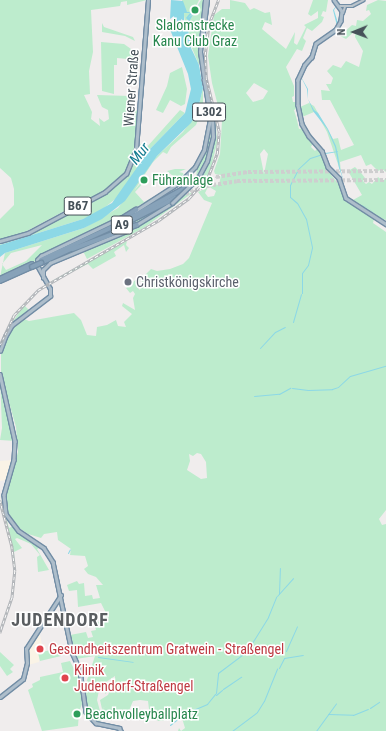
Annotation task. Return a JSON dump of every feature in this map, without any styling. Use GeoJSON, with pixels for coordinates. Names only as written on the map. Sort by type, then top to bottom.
{"type":"FeatureCollection","features":[{"type":"Feature","properties":{"kind":"highway","name":"A9"},"geometry":{"type":"LineString","coordinates":[[0,280],[89,238],[187,187]]}},
{"type":"Feature","properties":{"kind":"highway","name":"A9"},"geometry":{"type":"LineString","coordinates":[[40,261],[69,251],[175,198]]}},
{"type":"Feature","properties":{"kind":"highway"},"geometry":{"type":"LineString","coordinates":[[89,238],[136,210]]}},
{"type":"Feature","properties":{"kind":"highway"},"geometry":{"type":"LineString","coordinates":[[69,251],[137,224]]}},
{"type":"Feature","properties":{"kind":"main road","name":"Wiener Straße"},"geometry":{"type":"LineString","coordinates":[[0,241],[28,232],[103,194],[113,188],[126,174],[136,149],[148,0]]}},
{"type":"Feature","properties":{"kind":"main road","name":"L302"},"geometry":{"type":"LineString","coordinates":[[48,264],[114,237],[137,224],[172,202],[198,178],[207,161],[213,138],[212,116],[202,59],[206,0]]}},
{"type":"Feature","properties":{"kind":"main road","name":"L302"},"geometry":{"type":"LineString","coordinates":[[40,261],[41,256],[136,210],[180,182],[195,167],[204,150],[210,118],[200,52],[206,0]]}},
{"type":"Feature","properties":{"kind":"main road"},"geometry":{"type":"LineString","coordinates":[[334,0],[343,13],[336,30],[316,44],[312,57],[300,75],[298,102],[304,128],[322,151],[326,164],[340,181],[346,198],[386,224]]}},
{"type":"Feature","properties":{"kind":"main road"},"geometry":{"type":"LineString","coordinates":[[0,352],[10,328],[47,300],[51,294],[50,289],[37,266],[48,264]]}},
{"type":"Feature","properties":{"kind":"main road"},"geometry":{"type":"LineString","coordinates":[[43,278],[43,270],[48,264]]}},
{"type":"Feature","properties":{"kind":"main road"},"geometry":{"type":"LineString","coordinates":[[0,374],[15,440],[14,460],[5,491],[5,509],[10,520],[19,531],[47,552],[54,565],[72,652],[80,670],[86,712],[96,723],[117,727],[121,731]]}},
{"type":"Feature","properties":{"kind":"main road"},"geometry":{"type":"LineString","coordinates":[[0,697],[23,679],[27,664],[27,648],[61,595]]}},
{"type":"Feature","properties":{"kind":"street"},"geometry":{"type":"LineString","coordinates":[[338,4],[345,7],[364,0]]}},
{"type":"Feature","properties":{"kind":"street"},"geometry":{"type":"LineString","coordinates":[[343,13],[345,7]]}},
{"type":"Feature","properties":{"kind":"shaded area"},"geometry":{"type":"Polygon","coordinates":[[[12,460],[6,480],[0,481],[0,461],[12,460]]]}},
{"type":"Feature","properties":{"kind":"shaded area"},"geometry":{"type":"Polygon","coordinates":[[[40,635],[42,645],[45,644],[46,651],[39,653],[39,662],[28,665],[26,651],[35,636],[40,635]]]}},
{"type":"Feature","properties":{"kind":"green space"},"geometry":{"type":"Polygon","coordinates":[[[0,0],[147,0],[127,5],[127,1],[121,2],[120,6],[91,10],[93,52],[89,71],[90,94],[84,95],[92,112],[91,119],[100,126],[99,118],[104,122],[109,119],[108,110],[102,107],[97,95],[130,96],[129,109],[139,111],[133,160],[140,144],[146,148],[180,110],[185,113],[150,149],[119,196],[99,212],[83,219],[0,245],[0,242],[51,222],[116,187],[87,199],[25,232],[0,240],[0,219],[14,205],[14,189],[11,178],[0,168],[0,0]]]}},
{"type":"Feature","properties":{"kind":"green space"},"geometry":{"type":"Polygon","coordinates":[[[182,0],[199,0],[192,15],[185,23],[182,0]]]}},
{"type":"Feature","properties":{"kind":"green space"},"geometry":{"type":"Polygon","coordinates":[[[201,0],[204,0],[199,39],[199,65],[192,48],[187,25],[189,26],[189,21],[201,0]]]}},
{"type":"Feature","properties":{"kind":"green space"},"geometry":{"type":"Polygon","coordinates":[[[230,0],[245,3],[250,10],[254,8],[265,13],[270,12],[272,25],[265,22],[262,29],[286,49],[295,32],[294,43],[297,45],[306,27],[304,25],[318,18],[318,11],[311,16],[308,14],[313,0],[328,0],[326,12],[323,11],[321,16],[324,17],[322,22],[312,31],[307,28],[303,38],[306,41],[302,51],[297,49],[286,67],[294,86],[294,96],[292,97],[293,102],[297,102],[298,108],[294,110],[299,129],[303,128],[313,143],[311,147],[315,151],[319,147],[326,167],[333,173],[331,175],[342,188],[345,198],[366,211],[374,219],[373,223],[386,232],[386,510],[379,519],[382,525],[386,524],[386,731],[181,731],[185,728],[182,718],[158,721],[149,709],[148,701],[140,700],[133,701],[128,713],[118,711],[110,719],[95,721],[86,711],[84,689],[95,656],[76,659],[70,635],[86,632],[88,638],[93,637],[91,631],[96,630],[94,623],[105,620],[106,613],[101,603],[78,607],[77,590],[69,591],[67,585],[77,581],[79,584],[84,583],[85,596],[92,595],[93,599],[100,598],[96,585],[103,585],[96,577],[88,574],[84,569],[88,566],[85,556],[70,555],[71,549],[58,540],[57,532],[44,534],[41,538],[28,534],[15,525],[6,509],[7,491],[18,452],[16,427],[1,374],[1,354],[6,335],[12,327],[24,319],[29,321],[74,313],[81,320],[87,335],[96,336],[97,327],[107,325],[116,320],[118,326],[126,327],[124,322],[132,314],[122,306],[123,303],[135,310],[133,298],[135,294],[133,291],[130,293],[126,288],[139,277],[141,279],[137,287],[140,290],[144,276],[151,269],[157,271],[170,269],[183,264],[189,258],[212,203],[204,200],[198,192],[208,187],[205,193],[208,197],[214,196],[216,191],[211,188],[211,184],[219,185],[221,175],[215,174],[214,171],[220,154],[222,121],[212,83],[208,56],[214,15],[222,9],[230,9],[230,0]],[[254,83],[246,93],[253,102],[263,99],[268,91],[254,83]],[[264,149],[260,154],[264,174],[268,154],[264,149]],[[197,453],[193,456],[189,454],[190,461],[187,470],[201,479],[207,478],[206,462],[201,454],[197,453]],[[115,676],[100,686],[97,700],[100,711],[106,706],[102,709],[100,700],[108,695],[111,688],[105,694],[105,688],[115,683],[115,676]]]}},
{"type":"Feature","properties":{"kind":"green space"},"geometry":{"type":"Polygon","coordinates":[[[378,0],[386,1],[386,172],[382,169],[378,171],[371,164],[366,166],[361,155],[340,162],[341,173],[327,132],[317,114],[314,112],[302,117],[300,107],[309,103],[314,106],[333,139],[338,138],[341,150],[354,145],[330,100],[322,100],[321,90],[330,91],[326,84],[331,84],[333,78],[327,71],[333,65],[341,68],[346,61],[359,67],[363,51],[355,37],[356,30],[346,39],[340,36],[352,25],[356,26],[357,20],[363,21],[371,14],[369,10],[366,11],[367,5],[378,0]]]}},
{"type":"Feature","properties":{"kind":"green space"},"geometry":{"type":"Polygon","coordinates":[[[102,23],[104,27],[133,37],[135,41],[125,36],[102,32],[102,23]]]}},
{"type":"Feature","properties":{"kind":"green space"},"geometry":{"type":"Polygon","coordinates":[[[101,42],[124,44],[131,49],[139,49],[138,60],[117,58],[117,65],[114,65],[114,94],[102,91],[101,42]]]}},
{"type":"Feature","properties":{"kind":"green space"},"geometry":{"type":"Polygon","coordinates":[[[182,67],[187,89],[185,104],[181,106],[170,100],[163,113],[156,110],[167,86],[170,73],[182,67]]]}},
{"type":"Feature","properties":{"kind":"green space"},"geometry":{"type":"Polygon","coordinates":[[[206,80],[216,124],[217,143],[211,168],[206,178],[198,180],[207,163],[214,135],[206,80]]]}},
{"type":"Feature","properties":{"kind":"green space"},"geometry":{"type":"Polygon","coordinates":[[[203,88],[203,107],[196,125],[171,147],[167,154],[163,152],[153,162],[134,191],[144,179],[145,181],[135,192],[144,202],[164,191],[114,220],[69,240],[42,258],[0,277],[3,265],[6,270],[26,261],[42,245],[11,253],[3,263],[5,253],[84,228],[118,208],[157,156],[183,132],[197,113],[203,88]]]}},
{"type":"Feature","properties":{"kind":"green space"},"geometry":{"type":"Polygon","coordinates":[[[210,117],[211,143],[205,161],[196,177],[197,169],[192,175],[190,174],[206,148],[210,117]]]}},
{"type":"Feature","properties":{"kind":"green space"},"geometry":{"type":"Polygon","coordinates":[[[355,167],[365,178],[363,181],[366,184],[369,182],[372,184],[378,177],[383,181],[386,178],[386,220],[383,219],[382,222],[353,200],[362,195],[348,171],[355,167]]]}},
{"type":"Feature","properties":{"kind":"green space"},"geometry":{"type":"Polygon","coordinates":[[[186,169],[179,172],[183,173],[184,177],[179,181],[167,171],[186,169]]]}},
{"type":"Feature","properties":{"kind":"green space"},"geometry":{"type":"Polygon","coordinates":[[[195,191],[145,227],[87,259],[83,251],[141,224],[185,195],[195,191]]]}},
{"type":"Feature","properties":{"kind":"green space"},"geometry":{"type":"Polygon","coordinates":[[[162,205],[164,207],[131,226],[99,237],[162,205]]]}},
{"type":"Feature","properties":{"kind":"green space"},"geometry":{"type":"Polygon","coordinates":[[[127,241],[126,245],[129,248],[126,252],[124,245],[114,252],[116,256],[93,269],[88,264],[48,283],[127,241]]]}},
{"type":"Feature","properties":{"kind":"green space"},"geometry":{"type":"Polygon","coordinates":[[[47,285],[50,292],[48,298],[7,330],[24,305],[29,310],[46,299],[49,293],[47,285]]]}},
{"type":"Feature","properties":{"kind":"green space"},"geometry":{"type":"Polygon","coordinates":[[[0,377],[13,427],[15,441],[0,440],[2,428],[0,377]]]}},
{"type":"Feature","properties":{"kind":"green space"},"geometry":{"type":"Polygon","coordinates":[[[0,494],[9,528],[13,526],[28,540],[41,547],[37,549],[49,570],[38,572],[37,557],[40,555],[31,544],[17,538],[15,539],[22,548],[14,552],[15,570],[13,550],[0,494]]]}},
{"type":"Feature","properties":{"kind":"green space"},"geometry":{"type":"Polygon","coordinates":[[[59,648],[61,656],[40,661],[38,653],[59,648]]]}},
{"type":"Feature","properties":{"kind":"green space"},"geometry":{"type":"Polygon","coordinates":[[[0,652],[14,665],[10,669],[13,672],[7,676],[0,666],[0,652]]]}},
{"type":"Feature","properties":{"kind":"green space"},"geometry":{"type":"Polygon","coordinates":[[[70,661],[74,669],[78,668],[80,676],[82,704],[79,712],[82,711],[83,715],[79,713],[78,726],[42,731],[28,690],[33,687],[32,684],[40,680],[40,677],[63,672],[61,663],[70,661]]]}},
{"type":"Feature","properties":{"kind":"water"},"geometry":{"type":"Polygon","coordinates":[[[171,0],[183,1],[187,12],[189,12],[192,14],[188,18],[192,15],[201,0],[190,20],[191,26],[189,28],[189,21],[186,18],[190,13],[184,13],[184,21],[181,19],[181,22],[175,22],[174,16],[170,19],[171,0]]]}},
{"type":"Feature","properties":{"kind":"water"},"geometry":{"type":"Polygon","coordinates":[[[341,0],[334,10],[338,26],[318,41],[312,57],[304,64],[300,75],[303,64],[311,57],[316,42],[337,26],[333,10],[341,0]]]}},
{"type":"Feature","properties":{"kind":"water","name":"Mur"},"geometry":{"type":"Polygon","coordinates":[[[184,22],[189,28],[191,48],[199,65],[203,88],[197,113],[191,123],[157,156],[125,201],[102,219],[84,228],[5,253],[0,257],[0,245],[83,219],[112,203],[150,149],[185,113],[191,89],[188,74],[169,27],[170,24],[184,22]]]}},
{"type":"Feature","properties":{"kind":"water"},"geometry":{"type":"Polygon","coordinates":[[[300,75],[308,89],[308,99],[307,89],[300,75]]]}},
{"type":"Feature","properties":{"kind":"water"},"geometry":{"type":"Polygon","coordinates":[[[308,99],[328,129],[336,146],[344,182],[339,168],[335,147],[327,129],[313,111],[308,99]]]}},
{"type":"Feature","properties":{"kind":"water"},"geometry":{"type":"Polygon","coordinates":[[[345,192],[347,196],[356,203],[369,208],[356,204],[346,197],[345,192]]]}},
{"type":"Feature","properties":{"kind":"waterway"},"geometry":{"type":"LineString","coordinates":[[325,153],[337,151]]}},
{"type":"Feature","properties":{"kind":"waterway"},"geometry":{"type":"LineString","coordinates":[[302,293],[302,273],[308,265],[312,247],[306,219],[297,203],[290,197],[290,185],[298,169],[310,158],[322,154]]}},
{"type":"Feature","properties":{"kind":"waterway"},"geometry":{"type":"LineString","coordinates":[[293,322],[301,294]]}},
{"type":"Feature","properties":{"kind":"waterway"},"geometry":{"type":"LineString","coordinates":[[260,348],[275,332],[285,327]]}},
{"type":"Feature","properties":{"kind":"waterway"},"geometry":{"type":"LineString","coordinates":[[292,388],[308,390],[332,389],[338,387],[350,376],[386,366]]}},
{"type":"Feature","properties":{"kind":"waterway"},"geometry":{"type":"LineString","coordinates":[[254,396],[279,394],[290,388]]}},
{"type":"Feature","properties":{"kind":"waterway"},"geometry":{"type":"LineString","coordinates":[[68,553],[70,549]]}},
{"type":"Feature","properties":{"kind":"waterway"},"geometry":{"type":"LineString","coordinates":[[279,594],[280,568]]}},
{"type":"Feature","properties":{"kind":"waterway"},"geometry":{"type":"LineString","coordinates":[[277,596],[293,578]]}},
{"type":"Feature","properties":{"kind":"waterway"},"geometry":{"type":"LineString","coordinates":[[216,693],[218,673],[247,651],[268,617],[276,597]]}},
{"type":"Feature","properties":{"kind":"waterway"},"geometry":{"type":"LineString","coordinates":[[286,651],[297,626]]}},
{"type":"Feature","properties":{"kind":"waterway"},"geometry":{"type":"LineString","coordinates":[[279,668],[284,658],[303,655]]}},
{"type":"Feature","properties":{"kind":"waterway"},"geometry":{"type":"LineString","coordinates":[[98,657],[133,662]]}},
{"type":"Feature","properties":{"kind":"waterway"},"geometry":{"type":"LineString","coordinates":[[232,731],[257,712],[264,701],[277,669]]}},
{"type":"Feature","properties":{"kind":"waterway"},"geometry":{"type":"LineString","coordinates":[[223,689],[241,677]]}},
{"type":"Feature","properties":{"kind":"waterway"},"geometry":{"type":"LineString","coordinates":[[216,695],[222,690]]}},
{"type":"Feature","properties":{"kind":"waterway"},"geometry":{"type":"LineString","coordinates":[[186,713],[207,704],[215,694]]}},
{"type":"Feature","properties":{"kind":"waterway"},"geometry":{"type":"LineString","coordinates":[[370,708],[379,702]]}},
{"type":"Feature","properties":{"kind":"waterway"},"geometry":{"type":"LineString","coordinates":[[316,731],[336,703]]}},
{"type":"Feature","properties":{"kind":"waterway"},"geometry":{"type":"LineString","coordinates":[[328,714],[353,715],[368,709]]}},
{"type":"Feature","properties":{"kind":"waterway"},"geometry":{"type":"LineString","coordinates":[[170,725],[185,713]]}},
{"type":"Feature","properties":{"kind":"tunnel"},"geometry":{"type":"LineString","coordinates":[[189,186],[216,177],[248,172],[386,171]]}},
{"type":"Feature","properties":{"kind":"tunnel"},"geometry":{"type":"LineString","coordinates":[[175,198],[207,186],[237,181],[386,180]]}},
{"type":"Feature","properties":{"kind":"railway"},"geometry":{"type":"LineString","coordinates":[[0,345],[14,315],[38,290],[159,220],[189,198],[208,177],[217,154],[219,132],[206,78],[205,55],[209,24],[218,0]]}},
{"type":"Feature","properties":{"kind":"railway"},"geometry":{"type":"LineString","coordinates":[[0,500],[12,546],[15,571],[12,598],[0,633]]}},
{"type":"Feature","properties":{"kind":"place","name":"Slalomstrecke Kanu Club Graz"},"geometry":{"type":"Point","coordinates":[195,10]}},
{"type":"Feature","properties":{"kind":"place","name":"Führanlage"},"geometry":{"type":"Point","coordinates":[144,180]}},
{"type":"Feature","properties":{"kind":"place","name":"Christkönigskirche"},"geometry":{"type":"Point","coordinates":[128,282]}},
{"type":"Feature","properties":{"kind":"place","name":"Gesundheitszentrum Gratwein - Straßengel"},"geometry":{"type":"Point","coordinates":[40,649]}},
{"type":"Feature","properties":{"kind":"place","name":"Klinik Judendorf-Straßengel"},"geometry":{"type":"Point","coordinates":[65,678]}},
{"type":"Feature","properties":{"kind":"place","name":"Beachvolleyballplatz"},"geometry":{"type":"Point","coordinates":[77,714]}},
{"type":"Feature","properties":{"kind":"district","name":"JUDENDORF"},"geometry":{"type":"Point","coordinates":[60,620]}}]}
